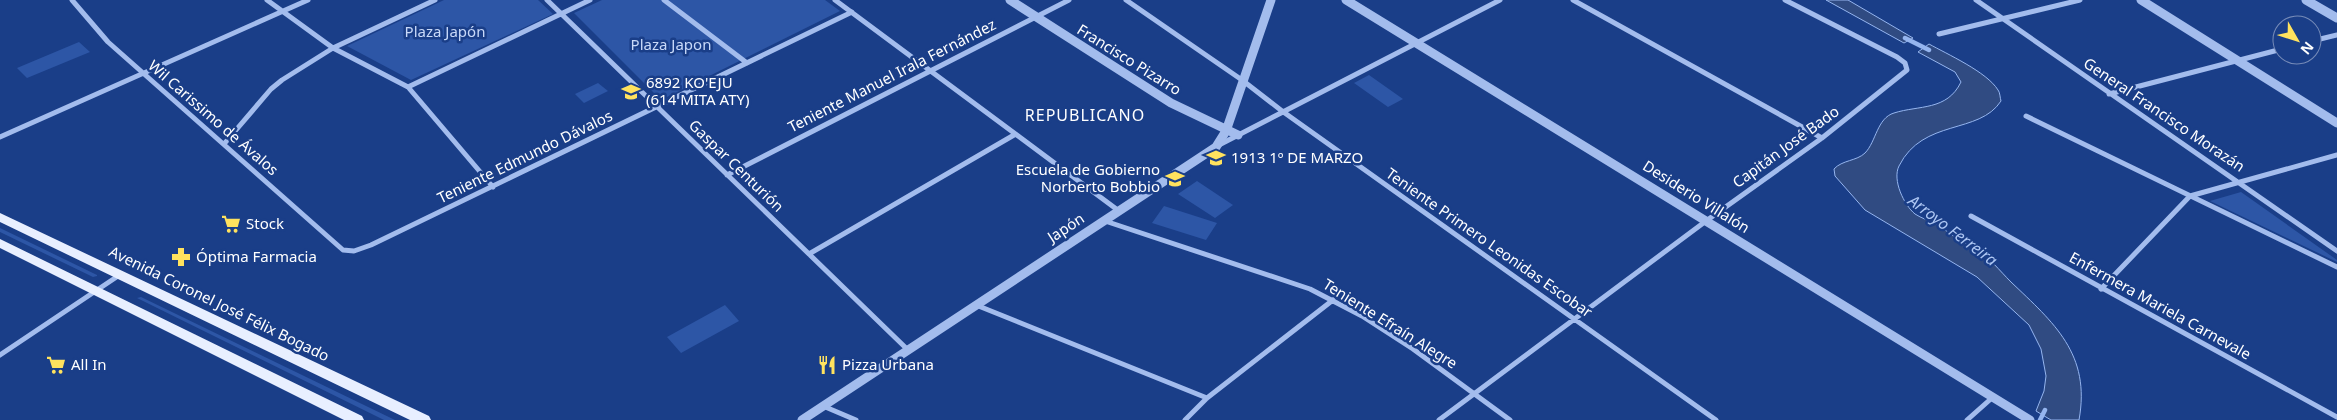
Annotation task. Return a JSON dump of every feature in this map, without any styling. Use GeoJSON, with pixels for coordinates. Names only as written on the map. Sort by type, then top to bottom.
{"type":"FeatureCollection","features":[{"type":"Feature","properties":{"kind":"main road","name":"Avenida Coronel José Félix Bogado"},"geometry":{"type":"LineString","coordinates":[[0,217],[424,420]]}},
{"type":"Feature","properties":{"kind":"main road"},"geometry":{"type":"LineString","coordinates":[[0,243],[357,420]]}},
{"type":"Feature","properties":{"kind":"street","name":"Wil Carissimo de Ávalos"},"geometry":{"type":"LineString","coordinates":[[72,0],[108,42],[343,250]]}},
{"type":"Feature","properties":{"kind":"street"},"geometry":{"type":"LineString","coordinates":[[267,0],[333,48],[408,87],[493,186]]}},
{"type":"Feature","properties":{"kind":"street"},"geometry":{"type":"LineString","coordinates":[[0,137],[308,0]]}},
{"type":"Feature","properties":{"kind":"street"},"geometry":{"type":"LineString","coordinates":[[224,144],[272,89],[333,48],[435,0]]}},
{"type":"Feature","properties":{"kind":"street","name":"Gaspar Centurión"},"geometry":{"type":"LineString","coordinates":[[547,0],[908,350]]}},
{"type":"Feature","properties":{"kind":"street"},"geometry":{"type":"LineString","coordinates":[[408,87],[590,0]]}},
{"type":"Feature","properties":{"kind":"street"},"geometry":{"type":"LineString","coordinates":[[664,0],[747,63]]}},
{"type":"Feature","properties":{"kind":"street"},"geometry":{"type":"LineString","coordinates":[[835,0],[1014,135],[1119,211]]}},
{"type":"Feature","properties":{"kind":"street","name":"Francisco Pizarro"},"geometry":{"type":"LineString","coordinates":[[1010,0],[1170,103],[1238,136]]}},
{"type":"Feature","properties":{"kind":"street","name":"Teniente Manuel Irala Fernández"},"geometry":{"type":"LineString","coordinates":[[727,175],[1069,0]]}},
{"type":"Feature","properties":{"kind":"street","name":"Teniente Primero Leonidas Escobar"},"geometry":{"type":"LineString","coordinates":[[1126,0],[1242,80],[1282,111],[1716,420]]}},
{"type":"Feature","properties":{"kind":"street","name":"Japón"},"geometry":{"type":"LineString","coordinates":[[802,420],[1216,147],[1226,131],[1271,0]]}},
{"type":"Feature","properties":{"kind":"street","name":"Desiderio Villalón"},"geometry":{"type":"LineString","coordinates":[[1346,0],[2026,417]]}},
{"type":"Feature","properties":{"kind":"street"},"geometry":{"type":"LineString","coordinates":[[1216,147],[1282,111],[1500,0]]}},
{"type":"Feature","properties":{"kind":"street"},"geometry":{"type":"LineString","coordinates":[[1572,0],[1822,138]]}},
{"type":"Feature","properties":{"kind":"street","name":"Capitán José Bado"},"geometry":{"type":"LineString","coordinates":[[1439,420],[1706,220],[1822,138],[1908,69],[1905,64],[1894,56],[1785,0]]}},
{"type":"Feature","properties":{"kind":"street","name":"General Francisco Morazán"},"geometry":{"type":"LineString","coordinates":[[1976,0],[2337,251]]}},
{"type":"Feature","properties":{"kind":"street"},"geometry":{"type":"LineString","coordinates":[[1939,34],[2080,0]]}},
{"type":"Feature","properties":{"kind":"street"},"geometry":{"type":"LineString","coordinates":[[2141,0],[2337,123]]}},
{"type":"Feature","properties":{"kind":"street"},"geometry":{"type":"LineString","coordinates":[[2306,0],[2337,18]]}},
{"type":"Feature","properties":{"kind":"street","name":"Teniente Edmundo Dávalos"},"geometry":{"type":"LineString","coordinates":[[343,250],[352,251],[364,248],[852,12]]}},
{"type":"Feature","properties":{"kind":"street"},"geometry":{"type":"LineString","coordinates":[[2322,39],[2337,35]]}},
{"type":"Feature","properties":{"kind":"street"},"geometry":{"type":"LineString","coordinates":[[2109,94],[2272,52]]}},
{"type":"Feature","properties":{"kind":"street"},"geometry":{"type":"LineString","coordinates":[[2026,116],[2337,267]]}},
{"type":"Feature","properties":{"kind":"street"},"geometry":{"type":"LineString","coordinates":[[809,254],[1014,135]]}},
{"type":"Feature","properties":{"kind":"street"},"geometry":{"type":"LineString","coordinates":[[2101,289],[2190,196],[2337,155]]}},
{"type":"Feature","properties":{"kind":"street","name":"Enfermera Mariela Carnevale"},"geometry":{"type":"LineString","coordinates":[[1971,216],[2337,417]]}},
{"type":"Feature","properties":{"kind":"street","name":"Teniente Efraín Alegre"},"geometry":{"type":"LineString","coordinates":[[1104,220],[1310,289],[1333,300],[1474,392],[1510,420]]}},
{"type":"Feature","properties":{"kind":"street"},"geometry":{"type":"LineString","coordinates":[[0,355],[122,274]]}},
{"type":"Feature","properties":{"kind":"street"},"geometry":{"type":"LineString","coordinates":[[1185,420],[1207,398],[1333,300]]}},
{"type":"Feature","properties":{"kind":"street"},"geometry":{"type":"LineString","coordinates":[[976,305],[1207,398]]}},
{"type":"Feature","properties":{"kind":"street"},"geometry":{"type":"LineString","coordinates":[[1967,420],[1993,397]]}},
{"type":"Feature","properties":{"kind":"street"},"geometry":{"type":"LineString","coordinates":[[823,406],[856,420]]}},
{"type":"Feature","properties":{"kind":"green space","name":"Plaza Japón"},"geometry":{"type":"Polygon","coordinates":[[[444,0],[538,0],[553,14],[411,80],[347,46],[444,0]]]}},
{"type":"Feature","properties":{"kind":"green space","name":"Plaza Japon"},"geometry":{"type":"Polygon","coordinates":[[[602,0],[825,0],[840,11],[661,100],[574,13],[602,0]]]}},
{"type":"Feature","properties":{"kind":"green space"},"geometry":{"type":"Polygon","coordinates":[[[79,42],[90,52],[27,78],[17,68],[79,42]]]}},
{"type":"Feature","properties":{"kind":"green space"},"geometry":{"type":"Polygon","coordinates":[[[1369,75],[1403,99],[1388,107],[1354,83],[1369,75]]]}},
{"type":"Feature","properties":{"kind":"green space"},"geometry":{"type":"Polygon","coordinates":[[[598,83],[608,91],[584,103],[575,94],[598,83]]]}},
{"type":"Feature","properties":{"kind":"green space"},"geometry":{"type":"Polygon","coordinates":[[[1197,181],[1233,205],[1215,218],[1178,194],[1197,181]]]}},
{"type":"Feature","properties":{"kind":"green space"},"geometry":{"type":"Polygon","coordinates":[[[2241,192],[2337,260],[2337,262],[2210,201],[2241,192]]]}},
{"type":"Feature","properties":{"kind":"green space"},"geometry":{"type":"Polygon","coordinates":[[[1164,206],[1217,223],[1206,240],[1152,223],[1164,206]]]}},
{"type":"Feature","properties":{"kind":"green space"},"geometry":{"type":"Polygon","coordinates":[[[0,228],[97,276],[93,277],[0,232],[0,228]]]}},
{"type":"Feature","properties":{"kind":"green space"},"geometry":{"type":"Polygon","coordinates":[[[141,297],[395,420],[384,420],[137,298],[141,297]]]}},
{"type":"Feature","properties":{"kind":"green space"},"geometry":{"type":"Polygon","coordinates":[[[725,305],[739,321],[681,353],[667,337],[725,305]]]}},
{"type":"Feature","properties":{"kind":"shaded area"},"geometry":{"type":"Polygon","coordinates":[[[1826,0],[1848,0],[1913,38],[1904,43],[1826,0]]]}},
{"type":"Feature","properties":{"kind":"shaded area"},"geometry":{"type":"Polygon","coordinates":[[[1929,44],[1966,64],[1993,83],[1999,91],[2001,101],[1991,112],[1979,119],[1936,133],[1922,140],[1909,151],[1897,172],[1900,192],[1907,205],[1915,214],[1936,224],[1985,255],[2055,326],[2074,358],[2079,376],[2081,397],[2079,420],[2051,420],[2036,411],[2044,391],[2046,376],[2041,349],[2029,325],[1977,277],[1865,210],[1835,176],[1834,169],[1837,166],[1858,158],[1865,153],[1880,125],[1888,116],[1932,105],[1948,98],[1955,91],[1961,82],[1955,72],[1918,52],[1929,44]]]}},
{"type":"Feature","properties":{"kind":"waterway","name":"Arroyo Ferreira"},"geometry":{"type":"LineString","coordinates":[[1905,38],[1929,50]]}},
{"type":"Feature","properties":{"kind":"waterway","name":"Arroyo Ferreira"},"geometry":{"type":"LineString","coordinates":[[2040,420],[2045,410]]}},
{"type":"Feature","properties":{"kind":"place","name":"6892 KO'EJU (614 MITA ATY)"},"geometry":{"type":"Point","coordinates":[631,92]}},
{"type":"Feature","properties":{"kind":"place","name":"1913 1º DE MARZO"},"geometry":{"type":"Point","coordinates":[1216,158]}},
{"type":"Feature","properties":{"kind":"place","name":"Escuela de Gobierno Norberto Bobbio"},"geometry":{"type":"Point","coordinates":[1175,179]}},
{"type":"Feature","properties":{"kind":"place","name":"Stock"},"geometry":{"type":"Point","coordinates":[231,224]}},
{"type":"Feature","properties":{"kind":"place","name":"Óptima Farmacia"},"geometry":{"type":"Point","coordinates":[181,257]}},
{"type":"Feature","properties":{"kind":"place","name":"All In"},"geometry":{"type":"Point","coordinates":[56,365]}},
{"type":"Feature","properties":{"kind":"place","name":"Pizza Urbana"},"geometry":{"type":"Point","coordinates":[827,365]}},
{"type":"Feature","properties":{"kind":"district","name":"REPUBLICANO"},"geometry":{"type":"Point","coordinates":[1085,115]}}]}
